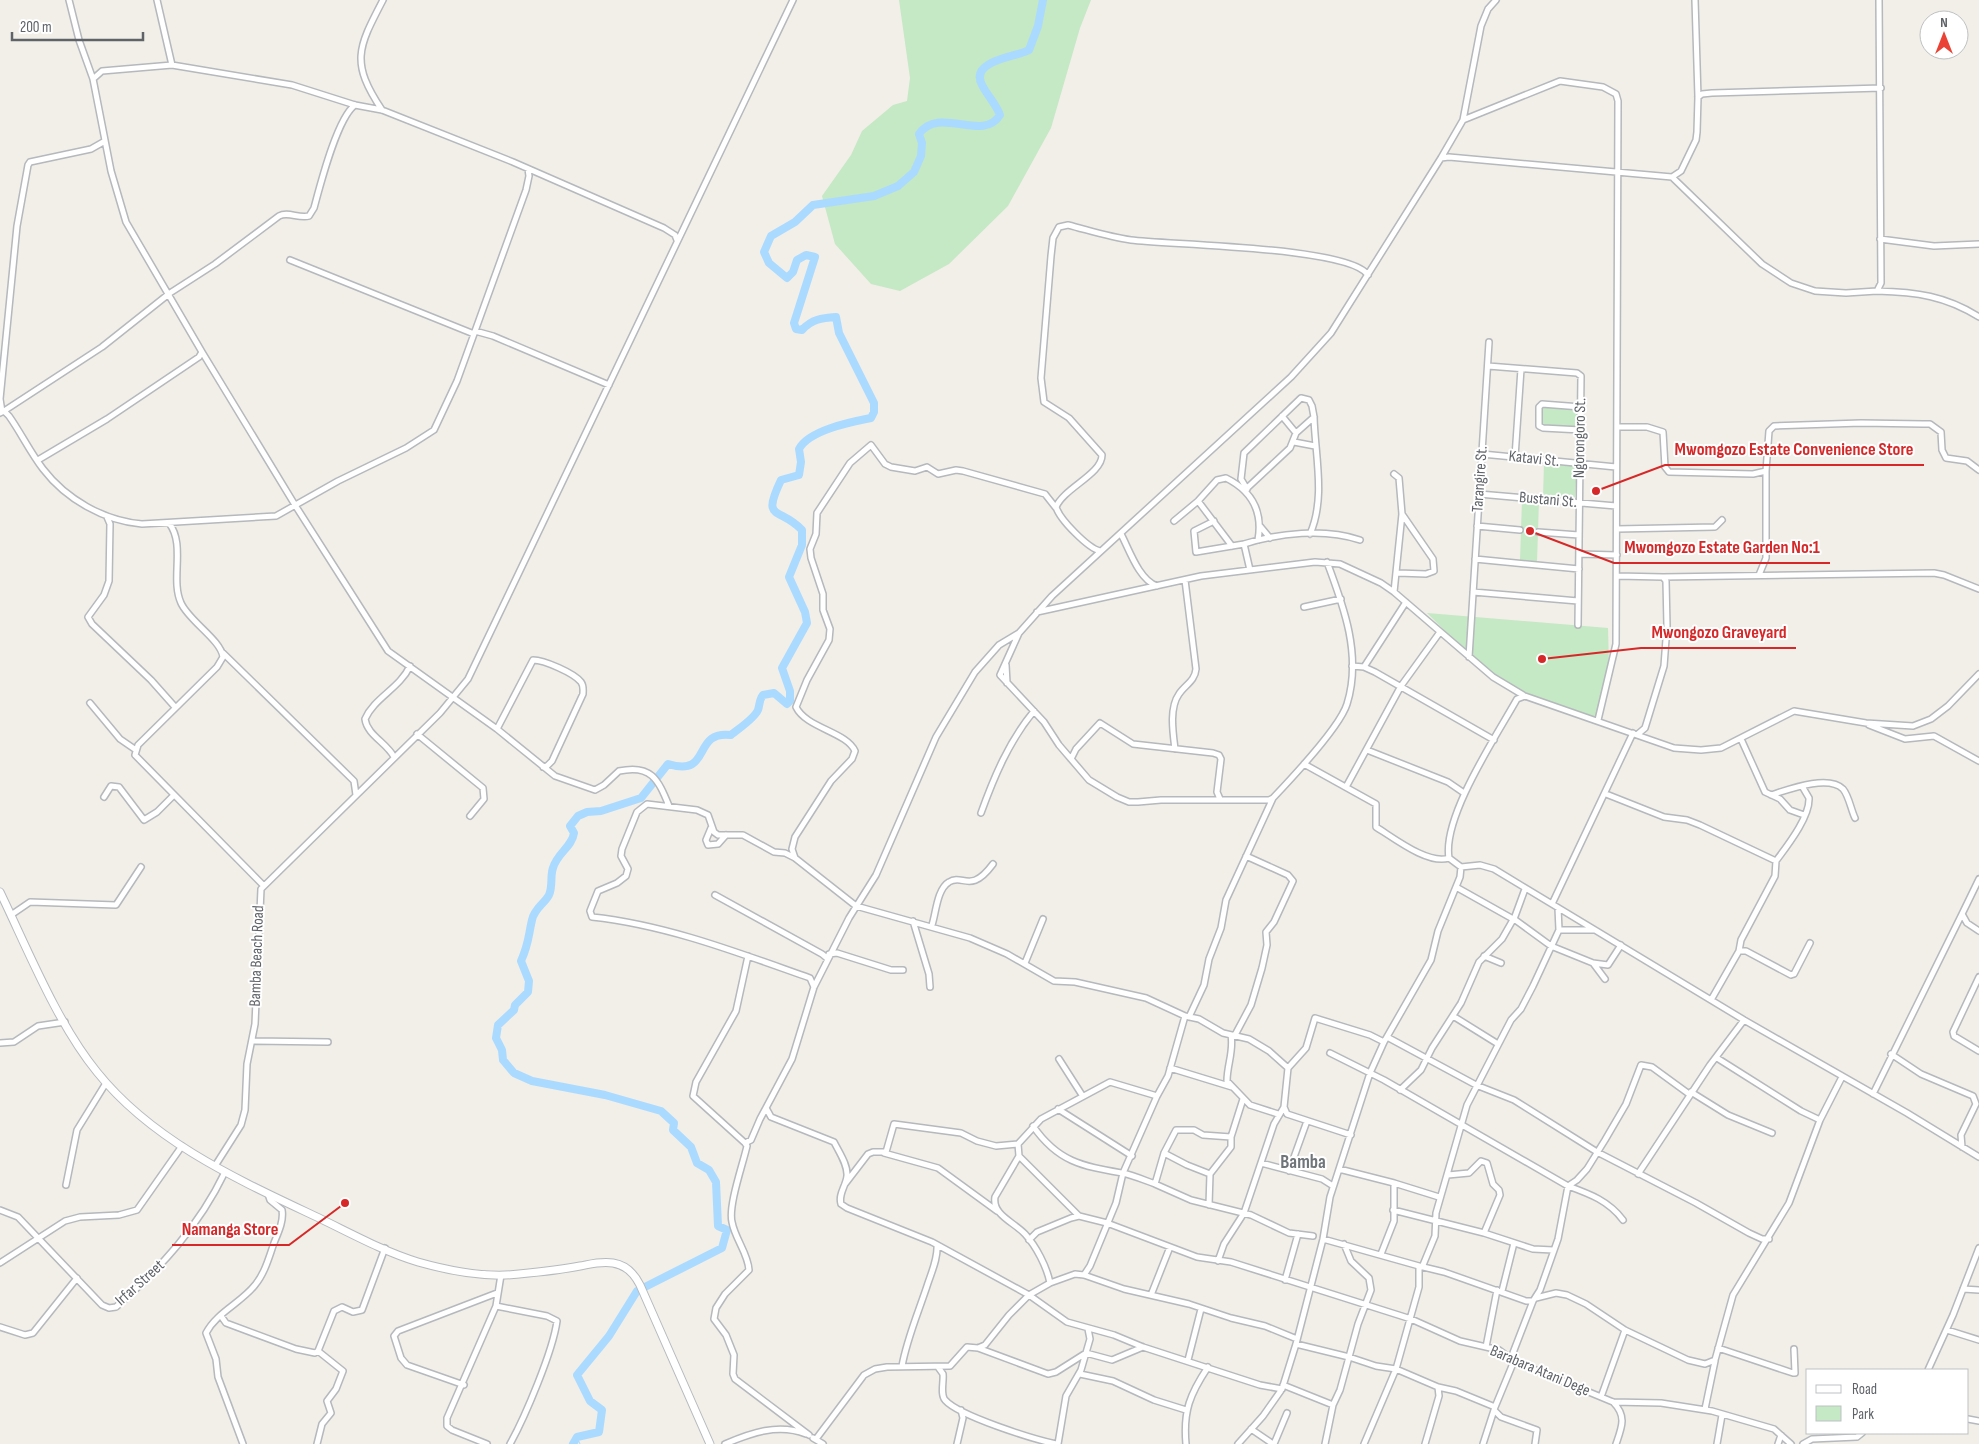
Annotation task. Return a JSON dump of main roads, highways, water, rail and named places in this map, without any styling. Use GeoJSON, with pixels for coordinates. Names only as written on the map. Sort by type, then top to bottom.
{"type":"FeatureCollection","features":[{"type":"Feature","properties":{"kind":"main road"},"geometry":{"type":"LineString","coordinates":[[0,892],[80,1049],[106,1084],[139,1114],[182,1146],[226,1172],[268,1194],[416,1261],[447,1269],[501,1275],[516,1275],[601,1262],[623,1266],[637,1278],[710,1444]]}},
{"type":"Feature","properties":{"kind":"waterway"},"geometry":{"type":"LineString","coordinates":[[573,1444],[577,1437],[599,1432],[602,1410],[590,1401],[577,1375],[609,1336],[637,1291],[722,1248],[727,1230],[718,1226],[716,1182],[709,1170],[697,1163],[691,1147],[673,1130],[674,1123],[661,1111],[605,1095],[532,1081],[514,1073],[503,1060],[502,1050],[496,1038],[498,1025],[514,1010],[515,1005],[528,992],[529,981],[521,961],[527,945],[533,916],[549,895],[553,868],[573,838],[574,833],[570,826],[578,816],[587,812],[601,811],[641,798],[668,764],[682,767],[691,765],[697,760],[711,739],[719,735],[731,735],[746,724],[758,710],[763,695],[774,693],[787,704],[790,701],[790,691],[782,668],[807,623],[805,612],[789,577],[802,545],[802,530],[775,512],[773,508],[775,493],[781,480],[799,475],[801,462],[799,449],[804,442],[831,428],[871,418],[874,412],[874,403],[839,333],[836,317],[810,323],[802,330],[796,329],[794,323],[815,257],[806,255],[797,260],[793,272],[787,278],[769,263],[764,252],[771,236],[795,222],[813,205],[874,196],[898,186],[914,172],[921,156],[922,143],[919,134],[928,126],[938,123],[983,126],[992,123],[1000,115],[982,85],[980,77],[982,70],[996,61],[1029,50],[1038,26],[1043,0]]}},
{"type":"Feature","properties":{"kind":"waterway"},"geometry":{"type":"LineString","coordinates":[[577,1437],[580,1444]]}},
{"type":"Feature","properties":{"kind":"place","name":"Mwomgozo Estate Convenience Store"},"geometry":{"type":"Point","coordinates":[1596,491]}},
{"type":"Feature","properties":{"kind":"place","name":"Mwomgozo Estate Garden No:1"},"geometry":{"type":"Point","coordinates":[1530,531]}},
{"type":"Feature","properties":{"kind":"place","name":"Mwongozo Graveyard"},"geometry":{"type":"Point","coordinates":[1542,659]}},
{"type":"Feature","properties":{"kind":"place","name":"Namanga Store"},"geometry":{"type":"Point","coordinates":[345,1203]}},
{"type":"Feature","properties":{"kind":"district","name":"Bamba"},"geometry":{"type":"Point","coordinates":[1303,1162]}}]}
